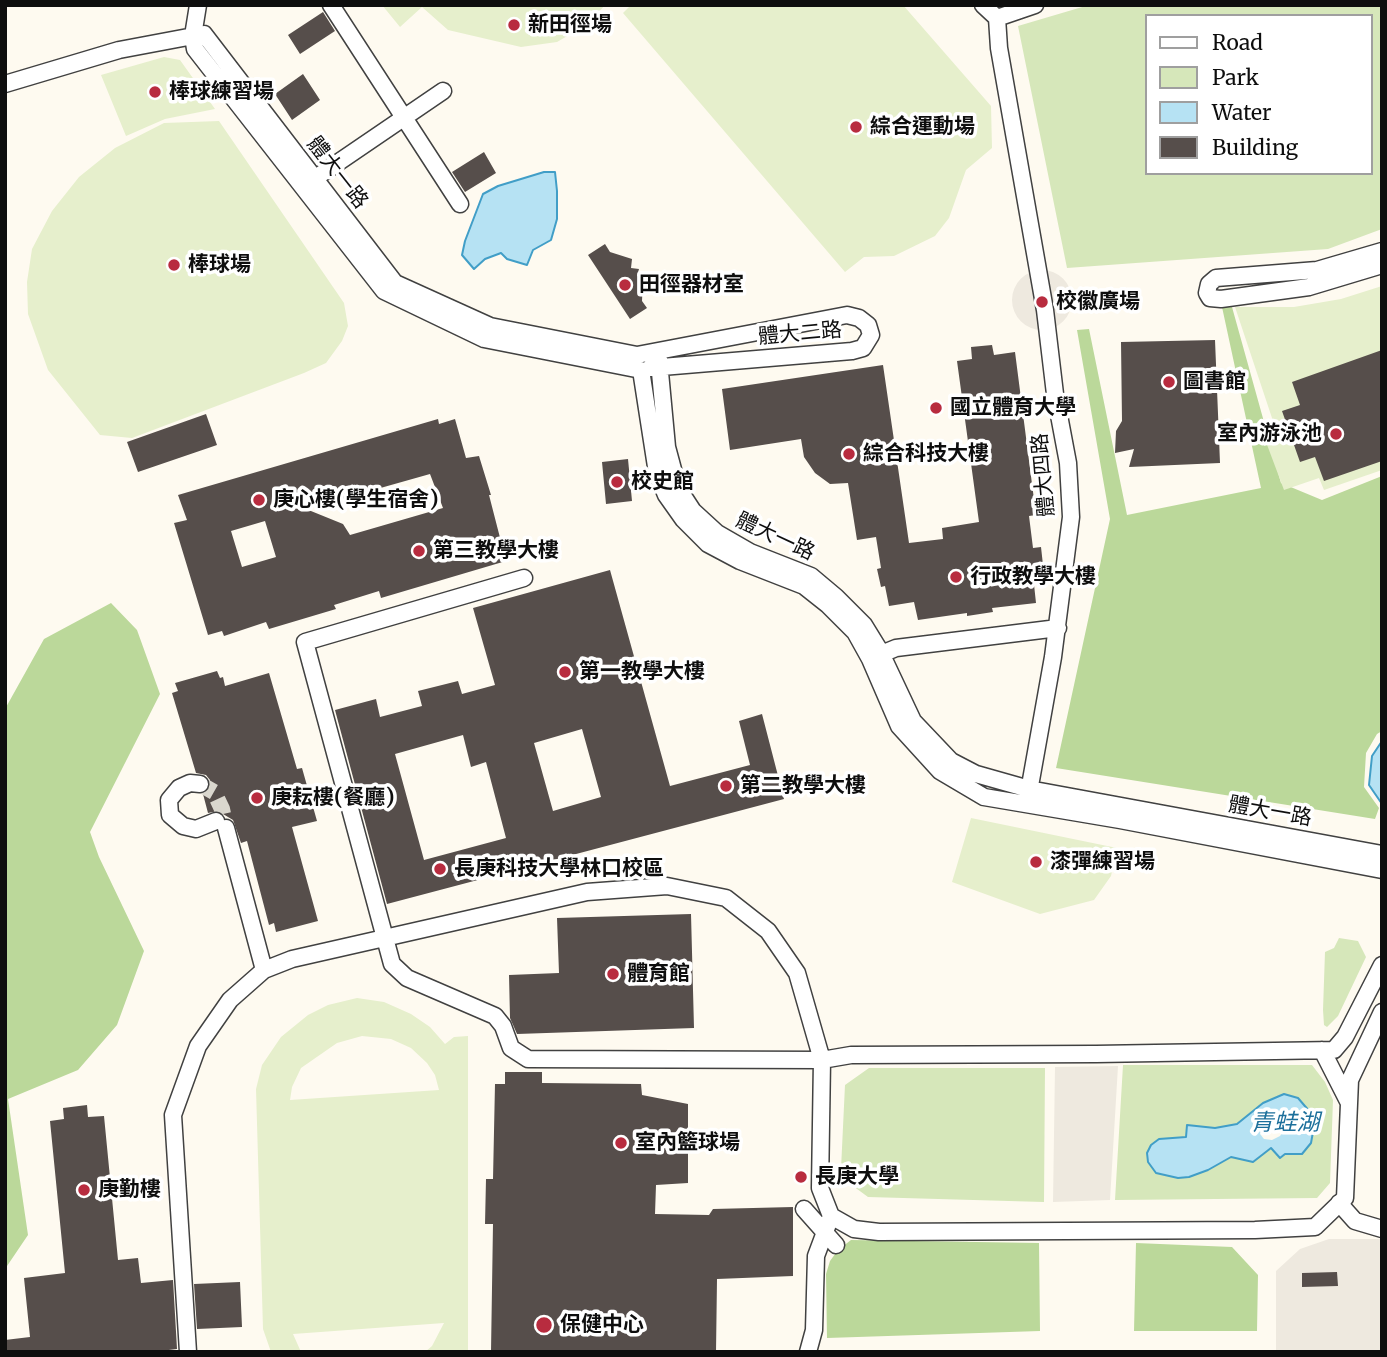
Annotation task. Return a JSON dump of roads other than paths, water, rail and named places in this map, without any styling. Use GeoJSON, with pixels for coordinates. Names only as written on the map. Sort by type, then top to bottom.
{"type":"FeatureCollection","features":[{"type":"Feature","properties":{"kind":"street"},"geometry":{"type":"LineString","coordinates":[[5,84],[119,50],[193,36],[198,5]]}},
{"type":"Feature","properties":{"kind":"street"},"geometry":{"type":"LineString","coordinates":[[331,5],[460,204]]}},
{"type":"Feature","properties":{"kind":"street"},"geometry":{"type":"LineString","coordinates":[[983,5],[997,18],[1035,5]]}},
{"type":"Feature","properties":{"kind":"street","name":"體大四路"},"geometry":{"type":"LineString","coordinates":[[997,18],[999,48],[1045,310],[1055,394],[1068,463],[1071,517],[1058,628],[1028,796]]}},
{"type":"Feature","properties":{"kind":"street","name":"體大一路"},"geometry":{"type":"LineString","coordinates":[[193,36],[204,34],[309,182],[395,283],[490,326],[639,362],[657,473],[666,495],[683,519],[708,544],[740,561],[804,586],[828,605],[876,656]]}},
{"type":"Feature","properties":{"kind":"street"},"geometry":{"type":"LineString","coordinates":[[309,182],[443,91]]}},
{"type":"Feature","properties":{"kind":"street"},"geometry":{"type":"LineString","coordinates":[[1382,251],[1317,270],[1216,278],[1209,284],[1207,293],[1210,298],[1221,299],[1309,287],[1382,265]]}},
{"type":"Feature","properties":{"kind":"street","name":"體大二路"},"geometry":{"type":"LineString","coordinates":[[639,362],[848,316],[859,318],[868,325],[871,335],[863,348],[852,351],[659,359]]}},
{"type":"Feature","properties":{"kind":"street","name":"體大一路"},"geometry":{"type":"LineString","coordinates":[[659,359],[667,447],[678,488],[693,512],[713,530],[750,552],[811,576],[864,625],[876,656],[913,721],[951,761],[1028,796],[1382,870]]}},
{"type":"Feature","properties":{"kind":"street"},"geometry":{"type":"LineString","coordinates":[[524,578],[304,642],[392,964],[407,978],[495,1016],[503,1026],[511,1048],[528,1059],[822,1060],[851,1055],[1334,1050],[1345,1037],[1382,965]]}},
{"type":"Feature","properties":{"kind":"street"},"geometry":{"type":"LineString","coordinates":[[876,656],[896,648],[1058,628]]}},
{"type":"Feature","properties":{"kind":"street"},"geometry":{"type":"LineString","coordinates":[[200,784],[190,783],[179,788],[169,800],[170,815],[183,826],[196,829],[221,824],[264,970]]}},
{"type":"Feature","properties":{"kind":"street","name":"體大一路"},"geometry":{"type":"LineString","coordinates":[[1028,796],[1382,854]]}},
{"type":"Feature","properties":{"kind":"street"},"geometry":{"type":"LineString","coordinates":[[188,1352],[173,1115],[198,1046],[230,1000],[264,970],[292,959],[587,892],[667,886],[726,898],[768,931],[797,973],[822,1060],[820,1188],[831,1216],[854,1229],[879,1231],[1255,1230],[1315,1227],[1345,1198],[1350,1080],[1382,1012]]}},
{"type":"Feature","properties":{"kind":"street"},"geometry":{"type":"LineString","coordinates":[[1322,1050],[1349,1103]]}},
{"type":"Feature","properties":{"kind":"street"},"geometry":{"type":"LineString","coordinates":[[1339,1203],[1355,1221],[1382,1229]]}},
{"type":"Feature","properties":{"kind":"street"},"geometry":{"type":"LineString","coordinates":[[804,1209],[836,1245]]}},
{"type":"Feature","properties":{"kind":"street"},"geometry":{"type":"LineString","coordinates":[[808,1352],[814,1331],[816,1256],[831,1216]]}},
{"type":"Feature","properties":{"kind":"water"},"geometry":{"type":"Polygon","coordinates":[[[544,172],[555,172],[557,191],[557,219],[551,240],[533,250],[527,265],[507,259],[501,253],[485,259],[474,269],[462,255],[483,194],[498,186],[544,172]]]}},
{"type":"Feature","properties":{"kind":"water"},"geometry":{"type":"Polygon","coordinates":[[[1382,741],[1382,804],[1369,785],[1372,756],[1382,741]]]}},
{"type":"Feature","properties":{"kind":"water","name":"青蛙湖"},"geometry":{"type":"Polygon","coordinates":[[[1284,1094],[1298,1098],[1310,1112],[1313,1132],[1311,1143],[1302,1154],[1285,1154],[1280,1158],[1271,1148],[1253,1162],[1231,1157],[1208,1170],[1178,1178],[1156,1173],[1148,1162],[1147,1153],[1151,1145],[1159,1139],[1186,1137],[1187,1125],[1215,1128],[1237,1124],[1263,1103],[1284,1094]]]}},
{"type":"Feature","properties":{"kind":"tunnel"},"geometry":{"type":"LineString","coordinates":[[200,784],[214,792],[222,809],[226,828]]}},
{"type":"Feature","properties":{"kind":"place","name":"新田徑場"},"geometry":{"type":"Point","coordinates":[514,25]}},
{"type":"Feature","properties":{"kind":"place","name":"棒球練習場"},"geometry":{"type":"Point","coordinates":[155,92]}},
{"type":"Feature","properties":{"kind":"place","name":"綜合運動場"},"geometry":{"type":"Point","coordinates":[856,127]}},
{"type":"Feature","properties":{"kind":"place","name":"棒球場"},"geometry":{"type":"Point","coordinates":[174,265]}},
{"type":"Feature","properties":{"kind":"place","name":"田徑器材室"},"geometry":{"type":"Point","coordinates":[625,285]}},
{"type":"Feature","properties":{"kind":"place","name":"校徽廣場"},"geometry":{"type":"Point","coordinates":[1042,302]}},
{"type":"Feature","properties":{"kind":"place","name":"圖書館"},"geometry":{"type":"Point","coordinates":[1169,382]}},
{"type":"Feature","properties":{"kind":"place","name":"國立體育大學"},"geometry":{"type":"Point","coordinates":[936,408]}},
{"type":"Feature","properties":{"kind":"place","name":"室內游泳池"},"geometry":{"type":"Point","coordinates":[1336,434]}},
{"type":"Feature","properties":{"kind":"place","name":"綜合科技大樓"},"geometry":{"type":"Point","coordinates":[849,454]}},
{"type":"Feature","properties":{"kind":"place","name":"校史館"},"geometry":{"type":"Point","coordinates":[617,482]}},
{"type":"Feature","properties":{"kind":"place","name":"庚心樓(學生宿舍)"},"geometry":{"type":"Point","coordinates":[259,500]}},
{"type":"Feature","properties":{"kind":"place","name":"第三教學大樓"},"geometry":{"type":"Point","coordinates":[419,551]}},
{"type":"Feature","properties":{"kind":"place","name":"行政教學大樓"},"geometry":{"type":"Point","coordinates":[956,577]}},
{"type":"Feature","properties":{"kind":"place","name":"第一教學大樓"},"geometry":{"type":"Point","coordinates":[565,672]}},
{"type":"Feature","properties":{"kind":"place","name":"第二教學大樓"},"geometry":{"type":"Point","coordinates":[726,786]}},
{"type":"Feature","properties":{"kind":"place","name":"庚耘樓(餐廳)"},"geometry":{"type":"Point","coordinates":[257,798]}},
{"type":"Feature","properties":{"kind":"place","name":"漆彈練習場"},"geometry":{"type":"Point","coordinates":[1036,862]}},
{"type":"Feature","properties":{"kind":"place","name":"長庚科技大學林口校區"},"geometry":{"type":"Point","coordinates":[440,869]}},
{"type":"Feature","properties":{"kind":"place","name":"體育館"},"geometry":{"type":"Point","coordinates":[613,974]}},
{"type":"Feature","properties":{"kind":"place","name":"室內籃球場"},"geometry":{"type":"Point","coordinates":[621,1143]}},
{"type":"Feature","properties":{"kind":"place","name":"長庚大學"},"geometry":{"type":"Point","coordinates":[801,1177]}},
{"type":"Feature","properties":{"kind":"place","name":"庚勤樓"},"geometry":{"type":"Point","coordinates":[84,1190]}},
{"type":"Feature","properties":{"kind":"place","name":"保健中心"},"geometry":{"type":"Point","coordinates":[544,1325]}}]}
